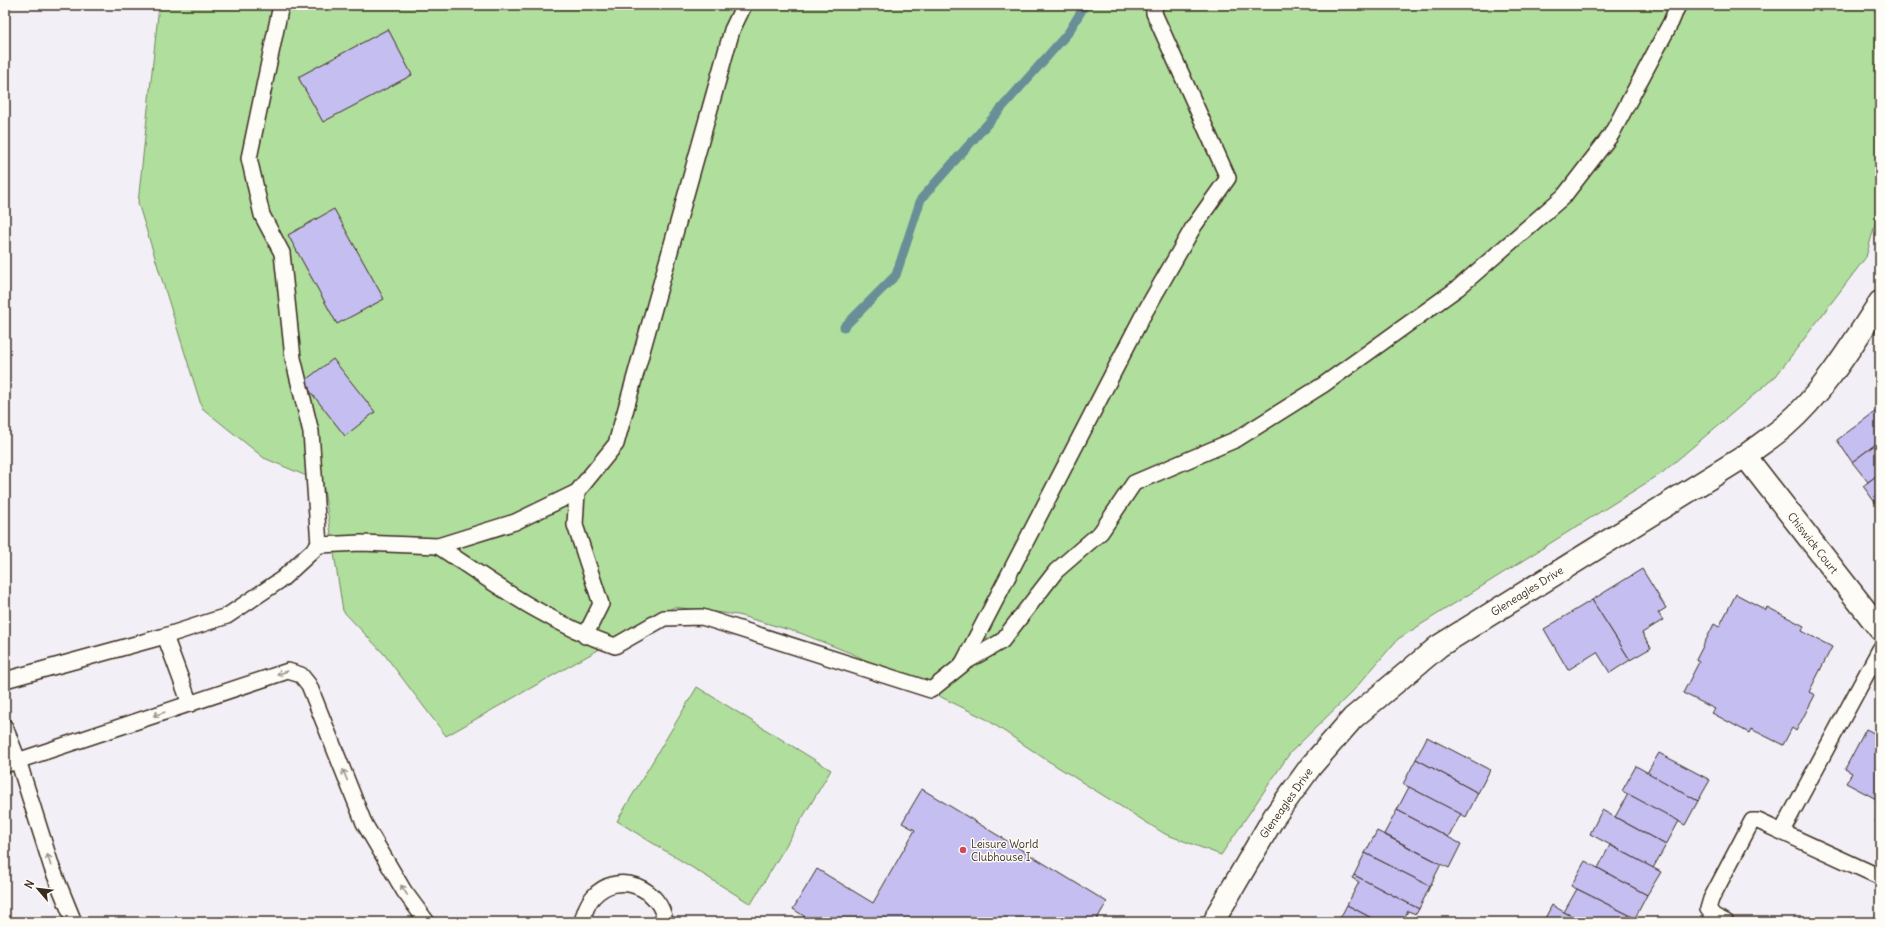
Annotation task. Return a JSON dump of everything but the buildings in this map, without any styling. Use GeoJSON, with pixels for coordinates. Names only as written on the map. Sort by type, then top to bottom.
{"type":"FeatureCollection","features":[{"type":"Feature","properties":{"kind":"street","name":"Gleneagles Drive"},"geometry":{"type":"LineString","coordinates":[[1214,922],[1274,817],[1311,766],[1353,718],[1440,646],[1745,456],[1785,426],[1821,388],[1849,350],[1880,302]]}},
{"type":"Feature","properties":{"kind":"street","name":"Chiswick Court"},"geometry":{"type":"LineString","coordinates":[[1745,456],[1880,630]]}},
{"type":"Feature","properties":{"kind":"lane"},"geometry":{"type":"LineString","coordinates":[[281,5],[249,158],[262,215],[282,253],[292,358],[311,432],[318,545]]}},
{"type":"Feature","properties":{"kind":"lane"},"geometry":{"type":"LineString","coordinates":[[5,680],[165,636],[227,616],[282,579],[318,545],[361,543],[438,546],[515,522],[577,492],[616,444],[732,30],[744,5]]}},
{"type":"Feature","properties":{"kind":"lane"},"geometry":{"type":"LineString","coordinates":[[962,665],[1142,317],[1194,226],[1228,178],[1154,13],[1155,5]]}},
{"type":"Feature","properties":{"kind":"lane"},"geometry":{"type":"LineString","coordinates":[[438,546],[537,611],[585,636],[615,646],[664,618],[702,617],[932,690],[962,665],[1002,641],[1056,571],[1101,532],[1134,483],[1237,439],[1323,385],[1458,288],[1564,196],[1611,135],[1671,22],[1678,5]]}},
{"type":"Feature","properties":{"kind":"lane"},"geometry":{"type":"LineString","coordinates":[[577,492],[575,525],[602,604],[585,636]]}},
{"type":"Feature","properties":{"kind":"lane"},"geometry":{"type":"LineString","coordinates":[[165,636],[190,704]]}},
{"type":"Feature","properties":{"kind":"lane"},"geometry":{"type":"LineString","coordinates":[[1782,831],[1880,649]]}},
{"type":"Feature","properties":{"kind":"lane"},"geometry":{"type":"LineString","coordinates":[[12,762],[288,671],[302,675],[309,685],[364,823],[404,891],[427,922]]}},
{"type":"Feature","properties":{"kind":"lane"},"geometry":{"type":"LineString","coordinates":[[5,727],[12,762],[74,922]]}},
{"type":"Feature","properties":{"kind":"lane"},"geometry":{"type":"LineString","coordinates":[[1726,922],[1714,916],[1708,909],[1711,899],[1752,821],[1758,821],[1782,831],[1880,877]]}},
{"type":"Feature","properties":{"kind":"lane"},"geometry":{"type":"LineString","coordinates":[[582,922],[586,908],[594,896],[606,888],[619,884],[634,885],[647,890],[657,900],[664,913],[665,922]]}},
{"type":"Feature","properties":{"kind":"green space"},"geometry":{"type":"Polygon","coordinates":[[[159,5],[1880,5],[1880,206],[1866,257],[1776,376],[1662,473],[1398,639],[1353,691],[1290,753],[1221,855],[1165,834],[1045,759],[986,719],[853,654],[800,633],[738,615],[674,607],[446,736],[384,654],[343,611],[323,483],[264,458],[202,408],[138,203],[159,5]]]}},
{"type":"Feature","properties":{"kind":"green space"},"geometry":{"type":"Polygon","coordinates":[[[697,687],[831,770],[751,904],[617,821],[697,687]]]}},
{"type":"Feature","properties":{"kind":"waterway"},"geometry":{"type":"LineString","coordinates":[[844,327],[896,275],[921,199],[1068,33],[1085,5]]}},
{"type":"Feature","properties":{"kind":"place","name":"Leisure World Clubhouse I"},"geometry":{"type":"Point","coordinates":[963,850]}}]}
